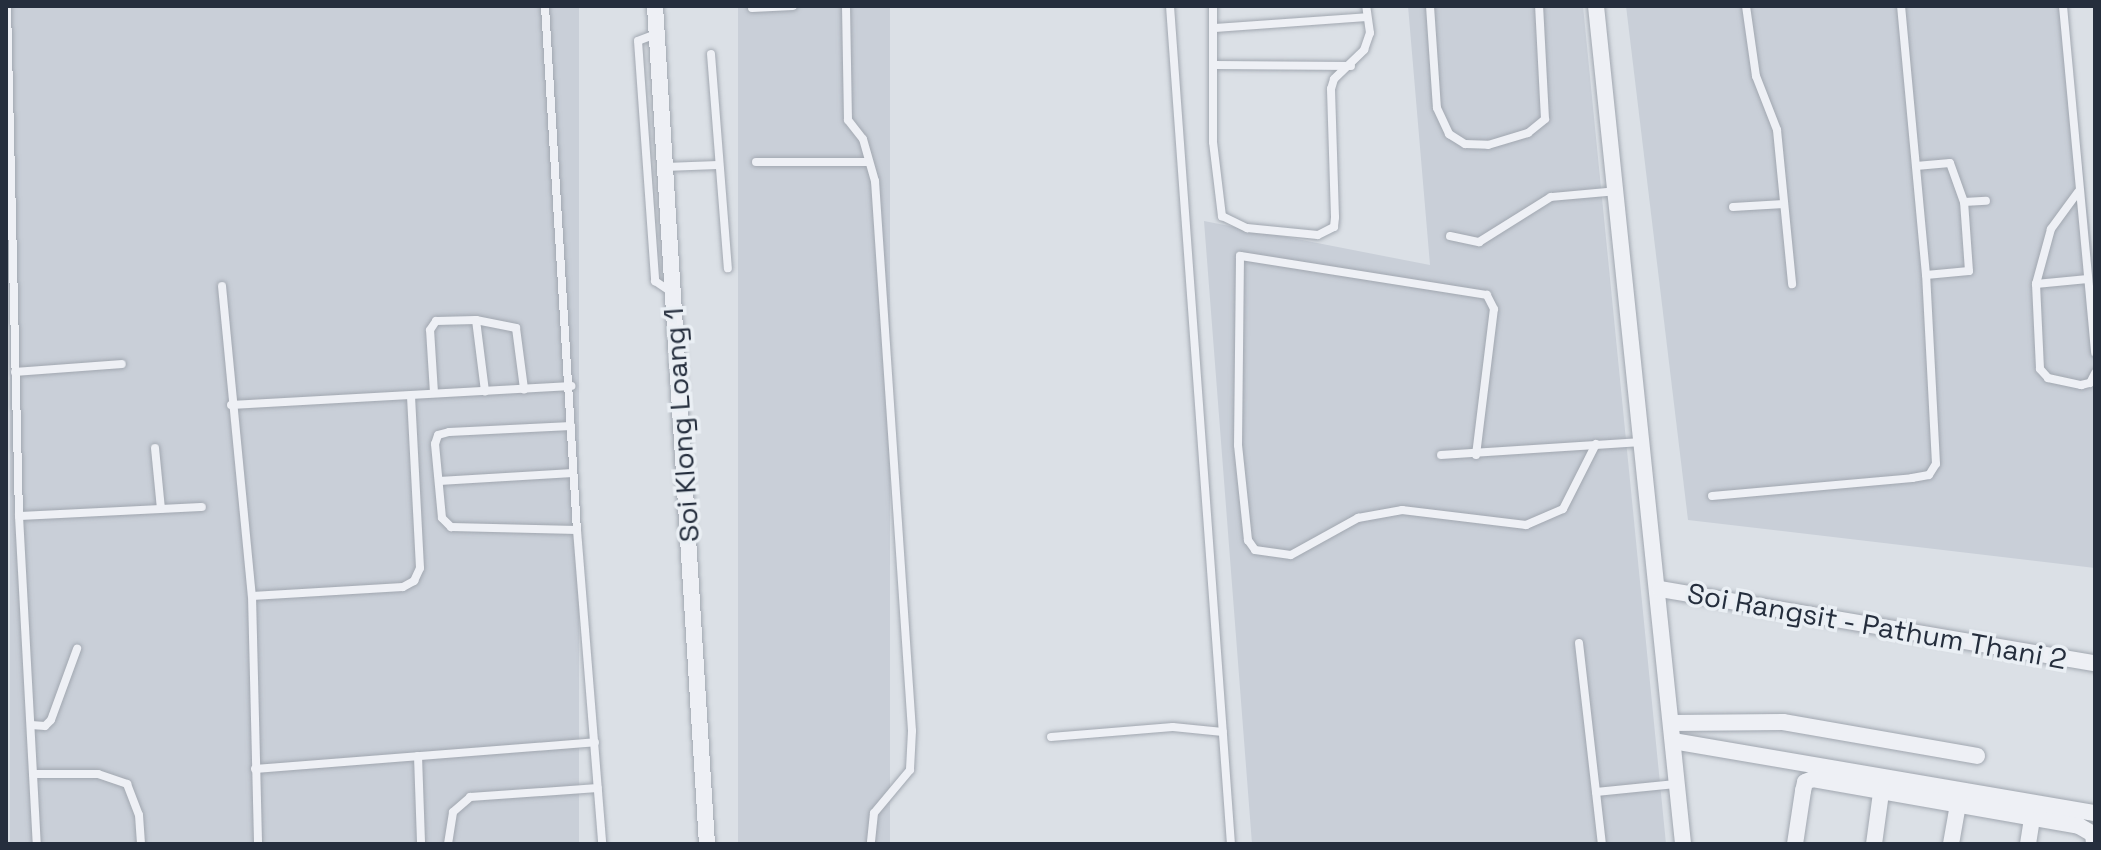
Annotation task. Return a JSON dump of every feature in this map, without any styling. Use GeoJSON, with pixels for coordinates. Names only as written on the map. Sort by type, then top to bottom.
{"type":"FeatureCollection","features":[{"type":"Feature","properties":{"kind":"street","name":"Soi Klong Loang 1"},"geometry":{"type":"LineString","coordinates":[[655,6],[707,844]]}},
{"type":"Feature","properties":{"kind":"street"},"geometry":{"type":"LineString","coordinates":[[1596,6],[1660,589],[1683,844]]}},
{"type":"Feature","properties":{"kind":"street","name":"Soi Rangsit - Pathum Thani 2"},"geometry":{"type":"LineString","coordinates":[[1660,589],[2095,663]]}},
{"type":"Feature","properties":{"kind":"street"},"geometry":{"type":"LineString","coordinates":[[1672,723],[1783,722],[1977,756]]}},
{"type":"Feature","properties":{"kind":"street"},"geometry":{"type":"LineString","coordinates":[[1673,741],[2095,813]]}},
{"type":"Feature","properties":{"kind":"street"},"geometry":{"type":"LineString","coordinates":[[1795,844],[1805,782],[2087,829],[2094,844]]}},
{"type":"Feature","properties":{"kind":"street"},"geometry":{"type":"LineString","coordinates":[[1874,844],[1881,793]]}},
{"type":"Feature","properties":{"kind":"street"},"geometry":{"type":"LineString","coordinates":[[1951,844],[1958,806]]}},
{"type":"Feature","properties":{"kind":"street"},"geometry":{"type":"LineString","coordinates":[[2028,844],[2032,820]]}},
{"type":"Feature","properties":{"kind":"lane"},"geometry":{"type":"LineString","coordinates":[[7,6],[19,516],[37,844]]}},
{"type":"Feature","properties":{"kind":"lane"},"geometry":{"type":"LineString","coordinates":[[545,6],[571,386],[573,473],[602,844]]}},
{"type":"Feature","properties":{"kind":"lane"},"geometry":{"type":"LineString","coordinates":[[752,8],[793,6]]}},
{"type":"Feature","properties":{"kind":"lane"},"geometry":{"type":"LineString","coordinates":[[846,6],[848,120],[863,139],[867,162],[875,181],[912,731],[910,770],[874,813],[871,844]]}},
{"type":"Feature","properties":{"kind":"lane"},"geometry":{"type":"LineString","coordinates":[[1170,6],[1231,844]]}},
{"type":"Feature","properties":{"kind":"lane"},"geometry":{"type":"LineString","coordinates":[[1213,6],[1213,142],[1222,216],[1247,228],[1318,235],[1334,227],[1335,217],[1331,89],[1339,73],[1352,66],[1370,33],[1366,6]]}},
{"type":"Feature","properties":{"kind":"lane"},"geometry":{"type":"LineString","coordinates":[[1430,6],[1437,108],[1449,134],[1465,144],[1488,145],[1528,133],[1545,119],[1539,6]]}},
{"type":"Feature","properties":{"kind":"lane"},"geometry":{"type":"LineString","coordinates":[[1746,6],[1756,76],[1777,130],[1792,284]]}},
{"type":"Feature","properties":{"kind":"lane"},"geometry":{"type":"LineString","coordinates":[[1712,496],[1929,475],[1938,448],[1926,275],[1901,6]]}},
{"type":"Feature","properties":{"kind":"lane"},"geometry":{"type":"LineString","coordinates":[[2063,6],[2095,353]]}},
{"type":"Feature","properties":{"kind":"lane"},"geometry":{"type":"LineString","coordinates":[[1215,28],[1367,17]]}},
{"type":"Feature","properties":{"kind":"lane"},"geometry":{"type":"LineString","coordinates":[[657,34],[638,41],[655,281],[673,293]]}},
{"type":"Feature","properties":{"kind":"lane"},"geometry":{"type":"LineString","coordinates":[[711,54],[728,268]]}},
{"type":"Feature","properties":{"kind":"lane"},"geometry":{"type":"LineString","coordinates":[[1214,65],[1352,66]]}},
{"type":"Feature","properties":{"kind":"lane"},"geometry":{"type":"LineString","coordinates":[[756,162],[867,162]]}},
{"type":"Feature","properties":{"kind":"lane"},"geometry":{"type":"LineString","coordinates":[[665,167],[718,165]]}},
{"type":"Feature","properties":{"kind":"lane"},"geometry":{"type":"LineString","coordinates":[[1916,166],[1955,167],[1964,202],[1969,271],[1926,275]]}},
{"type":"Feature","properties":{"kind":"lane"},"geometry":{"type":"LineString","coordinates":[[1450,236],[1479,242],[1551,197],[1618,191]]}},
{"type":"Feature","properties":{"kind":"lane"},"geometry":{"type":"LineString","coordinates":[[2079,191],[2051,229],[2036,284],[2040,369],[2048,378],[2081,385],[2090,383],[2095,373]]}},
{"type":"Feature","properties":{"kind":"lane"},"geometry":{"type":"LineString","coordinates":[[1964,202],[1986,201]]}},
{"type":"Feature","properties":{"kind":"lane"},"geometry":{"type":"LineString","coordinates":[[1733,207],[1784,204]]}},
{"type":"Feature","properties":{"kind":"lane"},"geometry":{"type":"LineString","coordinates":[[1476,455],[1494,309],[1487,295],[1240,256],[1238,445],[1248,540],[1255,550],[1291,555],[1358,518],[1402,510],[1526,525],[1563,509],[1596,444]]}},
{"type":"Feature","properties":{"kind":"lane"},"geometry":{"type":"LineString","coordinates":[[2036,284],[2088,279]]}},
{"type":"Feature","properties":{"kind":"lane"},"geometry":{"type":"LineString","coordinates":[[222,286],[231,405],[244,473],[252,596],[258,844]]}},
{"type":"Feature","properties":{"kind":"lane"},"geometry":{"type":"LineString","coordinates":[[434,393],[432,325],[476,320],[516,328],[524,389]]}},
{"type":"Feature","properties":{"kind":"lane"},"geometry":{"type":"LineString","coordinates":[[476,320],[485,391]]}},
{"type":"Feature","properties":{"kind":"lane"},"geometry":{"type":"LineString","coordinates":[[15,372],[122,364]]}},
{"type":"Feature","properties":{"kind":"lane"},"geometry":{"type":"LineString","coordinates":[[231,405],[571,386]]}},
{"type":"Feature","properties":{"kind":"lane"},"geometry":{"type":"LineString","coordinates":[[252,596],[403,587],[414,581],[420,568],[411,396]]}},
{"type":"Feature","properties":{"kind":"lane"},"geometry":{"type":"LineString","coordinates":[[571,426],[438,435],[439,481],[442,518],[451,527],[577,530]]}},
{"type":"Feature","properties":{"kind":"lane"},"geometry":{"type":"LineString","coordinates":[[1441,455],[1643,442]]}},
{"type":"Feature","properties":{"kind":"lane"},"geometry":{"type":"LineString","coordinates":[[155,448],[161,509]]}},
{"type":"Feature","properties":{"kind":"lane"},"geometry":{"type":"LineString","coordinates":[[439,481],[573,473]]}},
{"type":"Feature","properties":{"kind":"lane"},"geometry":{"type":"LineString","coordinates":[[19,516],[202,507]]}},
{"type":"Feature","properties":{"kind":"lane"},"geometry":{"type":"LineString","coordinates":[[1579,643],[1602,844]]}},
{"type":"Feature","properties":{"kind":"lane"},"geometry":{"type":"LineString","coordinates":[[31,725],[45,726],[51,720],[77,649]]}},
{"type":"Feature","properties":{"kind":"lane"},"geometry":{"type":"LineString","coordinates":[[1051,737],[1173,727],[1223,732]]}},
{"type":"Feature","properties":{"kind":"lane"},"geometry":{"type":"LineString","coordinates":[[255,769],[595,742]]}},
{"type":"Feature","properties":{"kind":"lane"},"geometry":{"type":"LineString","coordinates":[[418,756],[421,844]]}},
{"type":"Feature","properties":{"kind":"lane"},"geometry":{"type":"LineString","coordinates":[[33,774],[98,774],[127,784],[139,815],[141,844]]}},
{"type":"Feature","properties":{"kind":"lane"},"geometry":{"type":"LineString","coordinates":[[1596,792],[1677,784]]}},
{"type":"Feature","properties":{"kind":"lane"},"geometry":{"type":"LineString","coordinates":[[448,844],[453,812],[470,797],[598,788]]}},
{"type":"Feature","properties":{"kind":"shaded area"},"geometry":{"type":"Polygon","coordinates":[[[10,6],[579,6],[579,844],[10,844],[10,6]]]}},
{"type":"Feature","properties":{"kind":"shaded area"},"geometry":{"type":"Polygon","coordinates":[[[738,6],[890,6],[890,844],[738,844],[738,6]]]}},
{"type":"Feature","properties":{"kind":"shaded area"},"geometry":{"type":"Polygon","coordinates":[[[1408,6],[1583,6],[1666,844],[1252,844],[1204,221],[1430,265],[1408,6]]]}},
{"type":"Feature","properties":{"kind":"shaded area"},"geometry":{"type":"Polygon","coordinates":[[[1626,6],[2064,6],[2095,273],[2095,568],[1688,520],[1626,6]]]}}]}
